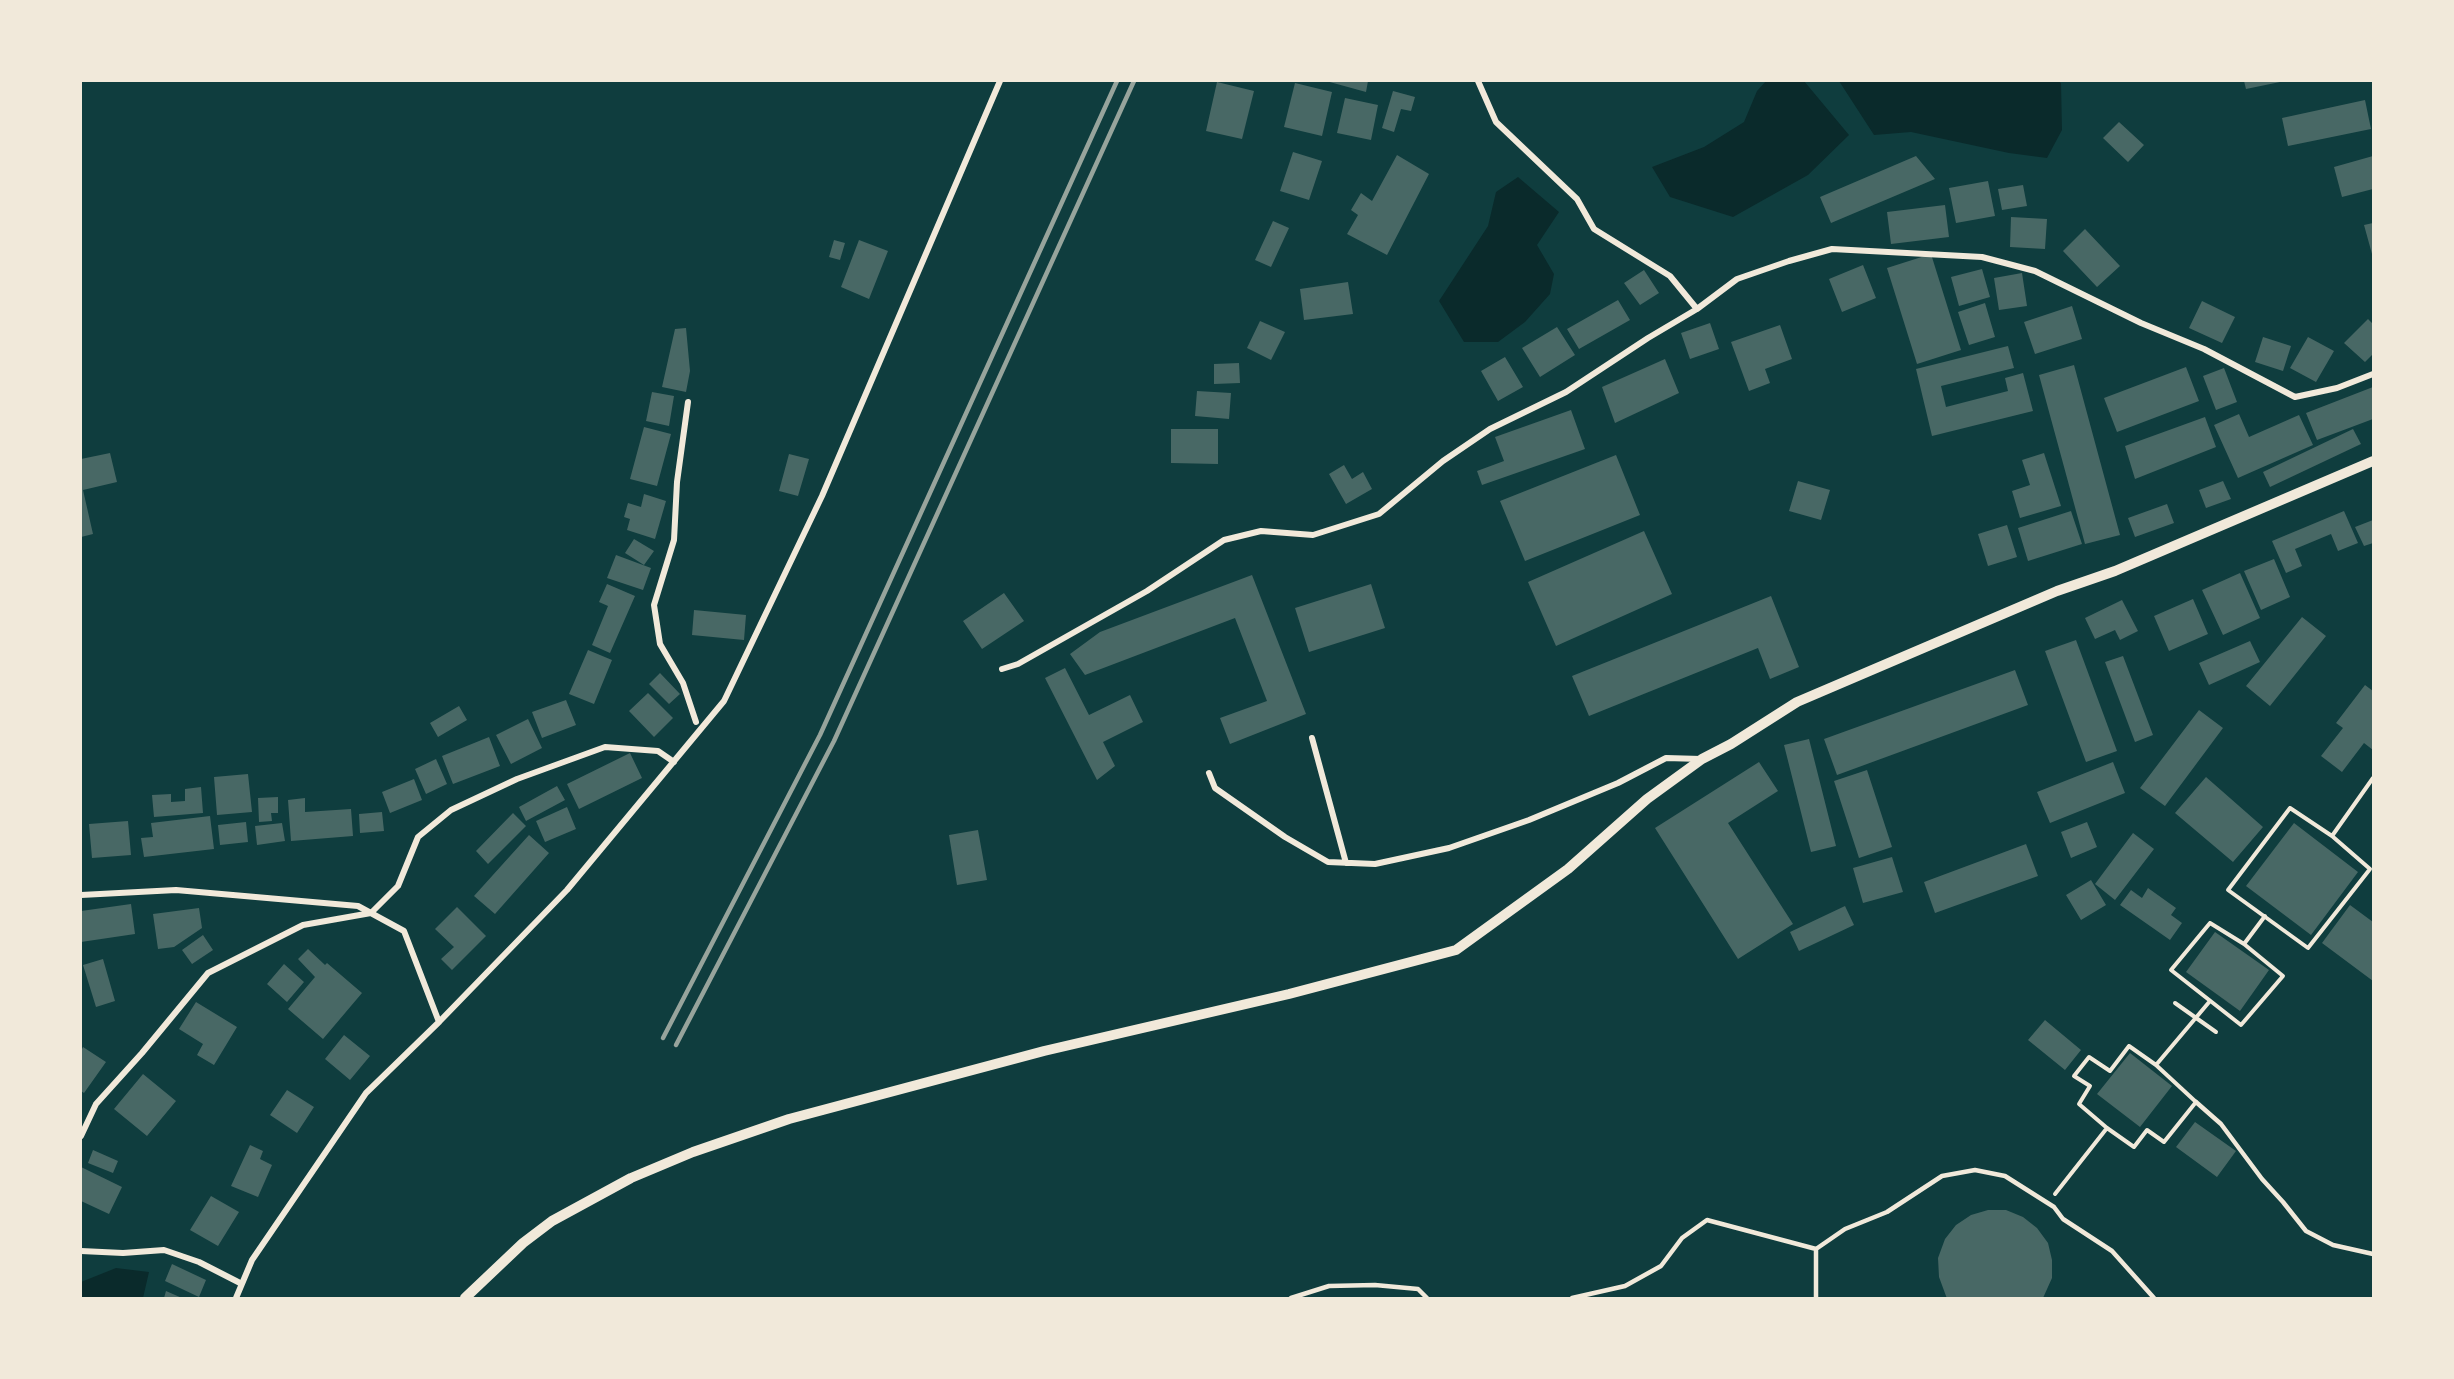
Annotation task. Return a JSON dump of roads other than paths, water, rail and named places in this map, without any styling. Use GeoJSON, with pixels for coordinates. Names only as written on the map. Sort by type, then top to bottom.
{"type":"FeatureCollection","features":[{"type":"Feature","properties":{"kind":"street"},"geometry":{"type":"LineString","coordinates":[[236,1298],[252,1260],[366,1093],[439,1023],[567,890],[724,701],[822,496],[1000,81]]}},
{"type":"Feature","properties":{"kind":"street"},"geometry":{"type":"LineString","coordinates":[[1478,81],[1496,122],[1577,199],[1594,229],[1670,276],[1697,309]]}},
{"type":"Feature","properties":{"kind":"street"},"geometry":{"type":"LineString","coordinates":[[1002,669],[1018,664],[1147,591],[1224,540],[1261,531],[1313,535],[1379,513],[1443,461],[1490,429],[1566,392],[1697,309],[1737,279],[1832,249],[1982,257],[2035,271],[2141,323],[2204,349],[2295,397],[2337,388],[2373,374]]}},
{"type":"Feature","properties":{"kind":"street"},"geometry":{"type":"LineString","coordinates":[[688,402],[677,482],[674,540],[654,605],[660,644],[683,683],[696,722]]}},
{"type":"Feature","properties":{"kind":"street"},"geometry":{"type":"LineString","coordinates":[[465,1298],[515,1250],[552,1221],[631,1178],[704,1148],[789,1119],[1033,1054],[1290,994],[1456,950],[1568,869],[1647,799],[1702,759],[1731,744],[1797,702],[2046,595],[2115,571],[2373,461]]}},
{"type":"Feature","properties":{"kind":"street"},"geometry":{"type":"LineString","coordinates":[[1312,738],[1346,863]]}},
{"type":"Feature","properties":{"kind":"street"},"geometry":{"type":"LineString","coordinates":[[81,1136],[96,1104],[142,1053],[208,973],[303,925],[371,913],[398,886],[418,837],[451,810],[517,779],[605,747],[658,751],[674,762]]}},
{"type":"Feature","properties":{"kind":"street"},"geometry":{"type":"LineString","coordinates":[[1209,773],[1215,788],[1285,837],[1328,862],[1375,864],[1449,848],[1539,816],[1617,783],[1666,758],[1702,759]]}},
{"type":"Feature","properties":{"kind":"street"},"geometry":{"type":"LineString","coordinates":[[81,895],[176,890],[358,906],[404,931],[439,1023]]}},
{"type":"Feature","properties":{"kind":"street"},"geometry":{"type":"LineString","coordinates":[[81,1251],[123,1253],[164,1250],[199,1262],[242,1284]]}},
{"type":"Feature","properties":{"kind":"lane"},"geometry":{"type":"LineString","coordinates":[[2196,1102],[2221,1124],[2262,1179],[2306,1231],[2333,1245],[2373,1254]]}},
{"type":"Feature","properties":{"kind":"lane"},"geometry":{"type":"LineString","coordinates":[[1572,1298],[1625,1286],[1661,1266],[1682,1238],[1707,1220],[1816,1249],[1845,1229],[1887,1212],[1942,1176],[1976,1170],[2005,1176],[2055,1207],[2063,1219],[2112,1251],[2154,1298]]}},
{"type":"Feature","properties":{"kind":"lane"},"geometry":{"type":"LineString","coordinates":[[1816,1249],[1816,1298]]}},
{"type":"Feature","properties":{"kind":"lane"},"geometry":{"type":"LineString","coordinates":[[1291,1298],[1329,1286],[1375,1285],[1418,1289],[1427,1298]]}},
{"type":"Feature","properties":{"kind":"water"},"geometry":{"type":"Polygon","coordinates":[[[1766,81],[1804,81],[1849,135],[1808,175],[1733,217],[1670,197],[1652,167],[1704,147],[1744,122],[1757,91],[1766,81]]]}},
{"type":"Feature","properties":{"kind":"water"},"geometry":{"type":"Polygon","coordinates":[[[1839,81],[2058,81],[2061,83],[2062,130],[2047,158],[2009,153],[1911,132],[1874,135],[1839,81]]]}},
{"type":"Feature","properties":{"kind":"water"},"geometry":{"type":"Polygon","coordinates":[[[1518,177],[1559,212],[1537,245],[1554,274],[1550,294],[1525,322],[1498,342],[1464,342],[1439,301],[1488,226],[1496,192],[1518,177]]]}},
{"type":"Feature","properties":{"kind":"water"},"geometry":{"type":"Polygon","coordinates":[[[116,1268],[149,1272],[143,1298],[81,1298],[81,1282],[116,1268]]]}},
{"type":"Feature","properties":{"kind":"railway"},"geometry":{"type":"LineString","coordinates":[[663,1038],[820,735],[1117,81]]}},
{"type":"Feature","properties":{"kind":"railway"},"geometry":{"type":"LineString","coordinates":[[676,1045],[834,741],[1134,81]]}}]}
